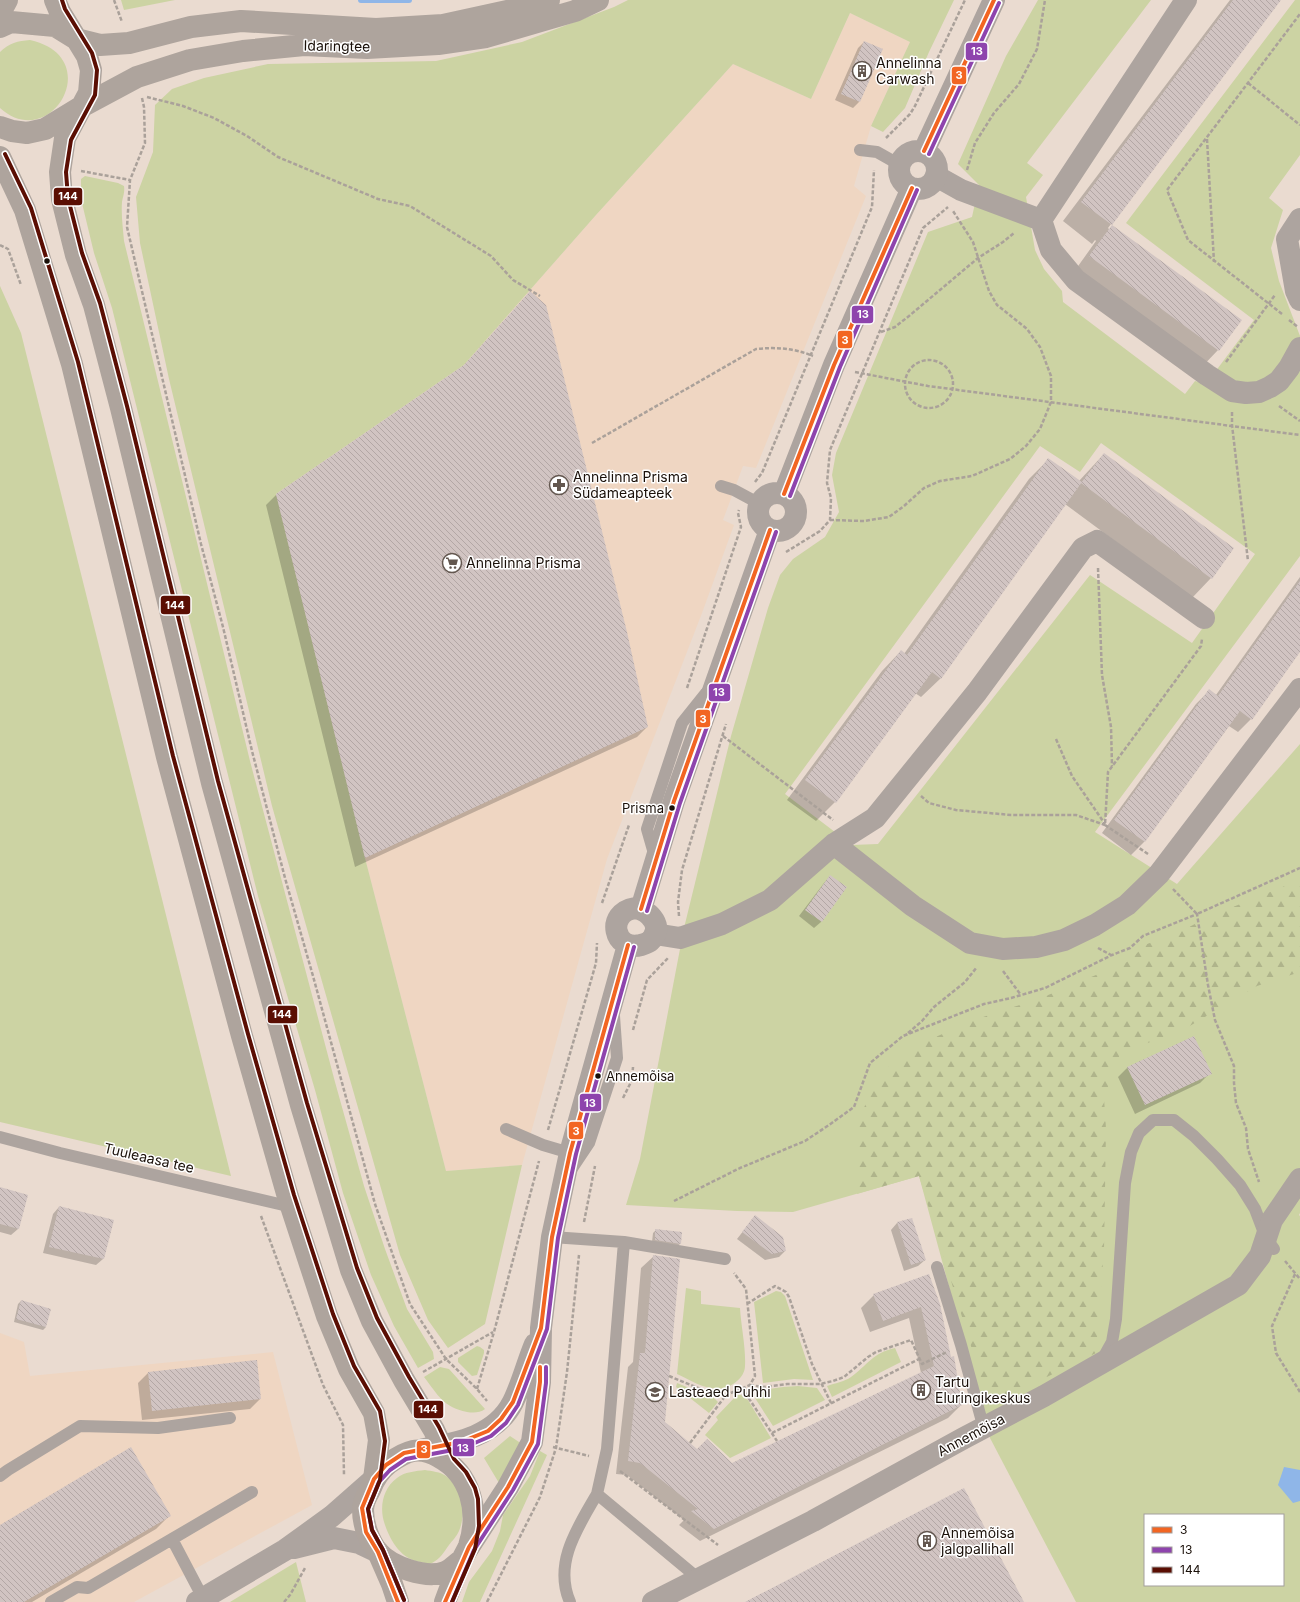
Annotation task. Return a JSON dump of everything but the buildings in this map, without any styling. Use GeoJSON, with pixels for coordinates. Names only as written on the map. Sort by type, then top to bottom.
{"type":"FeatureCollection","features":[{"type":"Feature","properties":{"kind":"main road"},"geometry":{"type":"LineString","coordinates":[[0,13],[6,0]]}},
{"type":"Feature","properties":{"kind":"main road"},"geometry":{"type":"LineString","coordinates":[[55,0],[60,12],[87,56],[91,70],[89,93],[65,138],[60,172],[62,199],[76,255],[94,306],[121,408],[212,783],[299,1098],[351,1270],[372,1321],[446,1454],[461,1475],[469,1490],[472,1501],[473,1526],[465,1553],[445,1602]]}},
{"type":"Feature","properties":{"kind":"main road","name":"Idaringtee"},"geometry":{"type":"LineString","coordinates":[[0,27],[10,22],[55,26],[76,38],[100,45],[129,43],[191,27],[241,21],[376,29],[443,25],[530,6],[549,0]]}},
{"type":"Feature","properties":{"kind":"main road","name":"Idaringtee"},"geometry":{"type":"LineString","coordinates":[[0,127],[12,131],[27,133],[45,129],[81,107],[137,77],[190,60],[243,51],[304,45],[367,48],[438,44],[486,37],[575,11],[598,0]]}},
{"type":"Feature","properties":{"kind":"main road"},"geometry":{"type":"LineString","coordinates":[[0,157],[25,210],[72,364],[167,757],[240,1028],[292,1207],[327,1316],[349,1369],[374,1413],[379,1440],[374,1480]]}},
{"type":"Feature","properties":{"kind":"main road"},"geometry":{"type":"LineString","coordinates":[[398,1602],[378,1552],[366,1532],[362,1508],[374,1480],[386,1465],[404,1453],[419,1450],[446,1454]]}},
{"type":"Feature","properties":{"kind":"main road"},"geometry":{"type":"LineString","coordinates":[[378,1552],[396,1565],[412,1571],[430,1575],[445,1572],[465,1553]]}},
{"type":"Feature","properties":{"kind":"street"},"geometry":{"type":"LineString","coordinates":[[924,151],[994,0]]}},
{"type":"Feature","properties":{"kind":"street"},"geometry":{"type":"LineString","coordinates":[[1034,217],[1186,0]]}},
{"type":"Feature","properties":{"kind":"street"},"geometry":{"type":"LineString","coordinates":[[924,151],[934,158],[936,164],[936,176],[929,186],[923,188],[912,188],[903,181],[899,170],[900,165],[906,155],[912,152],[924,151]]}},
{"type":"Feature","properties":{"kind":"street"},"geometry":{"type":"LineString","coordinates":[[936,176],[955,198],[1034,217],[1051,250],[1076,280],[1232,391],[1246,393],[1259,392],[1270,387],[1279,381],[1289,368],[1300,348]]}},
{"type":"Feature","properties":{"kind":"street"},"geometry":{"type":"LineString","coordinates":[[784,494],[834,365],[912,188]]}},
{"type":"Feature","properties":{"kind":"street"},"geometry":{"type":"LineString","coordinates":[[1300,219],[1287,238],[1292,272],[1296,291],[1300,300]]}},
{"type":"Feature","properties":{"kind":"street"},"geometry":{"type":"LineString","coordinates":[[771,494],[784,494],[796,507],[796,519],[793,524],[783,530],[770,530],[761,522],[759,518],[758,512],[760,504],[771,494]]}},
{"type":"Feature","properties":{"kind":"street"},"geometry":{"type":"LineString","coordinates":[[640,909],[655,860],[770,530]]}},
{"type":"Feature","properties":{"kind":"street"},"geometry":{"type":"LineString","coordinates":[[655,934],[680,938],[722,924],[770,900],[843,839],[874,818],[977,692],[1083,548],[1097,541],[1204,618]]}},
{"type":"Feature","properties":{"kind":"street"},"geometry":{"type":"LineString","coordinates":[[843,839],[913,906],[970,943],[1003,949],[1036,947],[1064,940],[1095,925],[1127,906],[1162,869],[1300,689]]}},
{"type":"Feature","properties":{"kind":"street"},"geometry":{"type":"LineString","coordinates":[[629,909],[640,909],[647,912],[653,918],[656,926],[655,934],[650,941],[646,943],[635,946],[628,945],[617,933],[617,922],[623,912],[629,909]]}},
{"type":"Feature","properties":{"kind":"street"},"geometry":{"type":"LineString","coordinates":[[465,1553],[508,1487],[532,1442],[540,1382],[541,1328],[552,1237],[570,1153],[628,945]]}},
{"type":"Feature","properties":{"kind":"street","name":"Annemõisa"},"geometry":{"type":"LineString","coordinates":[[653,1602],[813,1521],[964,1438],[984,1429],[1238,1285],[1270,1243],[1272,1220],[1300,1179]]}},
{"type":"Feature","properties":{"kind":"street"},"geometry":{"type":"LineString","coordinates":[[446,1454],[461,1442],[488,1430],[501,1419],[513,1402],[541,1328]]}},
{"type":"Feature","properties":{"kind":"street"},"geometry":{"type":"LineString","coordinates":[[200,1600],[285,1550],[332,1516],[374,1480]]}},
{"type":"Feature","properties":{"kind":"street"},"geometry":{"type":"LineString","coordinates":[[285,1550],[334,1538],[359,1543],[378,1552]]}},
{"type":"Feature","properties":{"kind":"lane"},"geometry":{"type":"LineString","coordinates":[[860,150],[877,152],[900,165]]}},
{"type":"Feature","properties":{"kind":"lane"},"geometry":{"type":"LineString","coordinates":[[721,486],[734,490],[760,504]]}},
{"type":"Feature","properties":{"kind":"lane"},"geometry":{"type":"LineString","coordinates":[[564,1181],[590,1143],[617,1058],[614,999]]}},
{"type":"Feature","properties":{"kind":"lane"},"geometry":{"type":"LineString","coordinates":[[1100,1364],[1112,1342],[1116,1319],[1125,1183],[1131,1152],[1139,1133],[1153,1120],[1174,1120],[1194,1136],[1217,1159],[1240,1185],[1255,1209],[1270,1243]]}},
{"type":"Feature","properties":{"kind":"lane"},"geometry":{"type":"LineString","coordinates":[[506,1129],[543,1145],[570,1153]]}},
{"type":"Feature","properties":{"kind":"lane","name":"Tuuleaasa tee"},"geometry":{"type":"LineString","coordinates":[[0,1137],[60,1153],[292,1207]]}},
{"type":"Feature","properties":{"kind":"lane"},"geometry":{"type":"LineString","coordinates":[[552,1237],[624,1242],[724,1259]]}},
{"type":"Feature","properties":{"kind":"lane"},"geometry":{"type":"LineString","coordinates":[[570,1602],[563,1572],[568,1549],[597,1494],[607,1449],[624,1242]]}},
{"type":"Feature","properties":{"kind":"lane"},"geometry":{"type":"LineString","coordinates":[[938,1267],[984,1429]]}},
{"type":"Feature","properties":{"kind":"lane"},"geometry":{"type":"LineString","coordinates":[[0,1476],[80,1426],[158,1428],[230,1418]]}},
{"type":"Feature","properties":{"kind":"lane"},"geometry":{"type":"LineString","coordinates":[[50,1602],[77,1587],[88,1588],[252,1492]]}},
{"type":"Feature","properties":{"kind":"lane"},"geometry":{"type":"LineString","coordinates":[[597,1494],[699,1578]]}},
{"type":"Feature","properties":{"kind":"lane"},"geometry":{"type":"LineString","coordinates":[[172,1539],[200,1600]]}},
{"type":"Feature","properties":{"kind":"path"},"geometry":{"type":"LineString","coordinates":[[114,0],[119,12]]}},
{"type":"Feature","properties":{"kind":"path"},"geometry":{"type":"LineString","coordinates":[[785,553],[820,531],[830,520],[831,498],[827,483],[830,450],[861,374],[924,228],[955,198],[965,180],[975,143],[994,113],[1019,84],[1036,49],[1046,0]]}},
{"type":"Feature","properties":{"kind":"path"},"geometry":{"type":"LineString","coordinates":[[1300,14],[1167,190],[1188,240],[1214,262],[1300,328]]}},
{"type":"Feature","properties":{"kind":"path"},"geometry":{"type":"LineString","coordinates":[[1248,83],[1300,125]]}},
{"type":"Feature","properties":{"kind":"path"},"geometry":{"type":"LineString","coordinates":[[501,1419],[477,1389],[446,1359],[410,1304],[375,1204],[285,878],[201,544],[127,227],[130,180],[145,143],[144,107],[141,94],[153,99],[183,106],[214,118],[247,136],[278,157],[378,199],[410,206],[491,256],[513,280],[540,296]]}},
{"type":"Feature","properties":{"kind":"path"},"geometry":{"type":"LineString","coordinates":[[1207,138],[1214,262]]}},
{"type":"Feature","properties":{"kind":"path"},"geometry":{"type":"LineString","coordinates":[[81,171],[130,180]]}},
{"type":"Feature","properties":{"kind":"path"},"geometry":{"type":"LineString","coordinates":[[830,520],[864,521],[889,517],[924,488],[940,481],[972,476],[1010,459],[1026,446],[1040,429],[1051,402],[1051,376],[1040,347],[1026,329],[997,305],[990,291],[973,242],[961,221],[955,198]]}},
{"type":"Feature","properties":{"kind":"path"},"geometry":{"type":"LineString","coordinates":[[880,332],[895,327],[978,258],[1012,236],[1034,217]]}},
{"type":"Feature","properties":{"kind":"path"},"geometry":{"type":"LineString","coordinates":[[0,245],[8,249],[21,285]]}},
{"type":"Feature","properties":{"kind":"path"},"geometry":{"type":"LineString","coordinates":[[1214,379],[1292,272]]}},
{"type":"Feature","properties":{"kind":"path"},"geometry":{"type":"LineString","coordinates":[[592,443],[756,349],[777,347],[803,351],[812,355]]}},
{"type":"Feature","properties":{"kind":"path"},"geometry":{"type":"LineString","coordinates":[[925,360],[933,360],[946,367],[951,374],[953,389],[950,396],[938,407],[922,407],[912,400],[906,390],[905,382],[911,368],[925,360]]}},
{"type":"Feature","properties":{"kind":"path"},"geometry":{"type":"LineString","coordinates":[[861,374],[953,389],[1300,434]]}},
{"type":"Feature","properties":{"kind":"path"},"geometry":{"type":"LineString","coordinates":[[1232,391],[1232,425],[1248,561]]}},
{"type":"Feature","properties":{"kind":"path"},"geometry":{"type":"LineString","coordinates":[[1097,541],[1102,675],[1111,727],[1112,766]]}},
{"type":"Feature","properties":{"kind":"path"},"geometry":{"type":"LineString","coordinates":[[1105,825],[1108,772],[1201,646],[1204,618]]}},
{"type":"Feature","properties":{"kind":"path"},"geometry":{"type":"LineString","coordinates":[[633,1030],[647,980],[670,956],[680,938],[678,902],[682,870],[724,736],[727,721]]}},
{"type":"Feature","properties":{"kind":"path"},"geometry":{"type":"LineString","coordinates":[[724,736],[843,839]]}},
{"type":"Feature","properties":{"kind":"path"},"geometry":{"type":"LineString","coordinates":[[1056,739],[1072,776],[1105,825],[1162,869],[1197,914],[1215,1020],[1234,1066],[1236,1103],[1246,1128],[1248,1149],[1260,1185]]}},
{"type":"Feature","properties":{"kind":"path"},"geometry":{"type":"LineString","coordinates":[[904,782],[929,803],[956,810],[1011,815],[1076,815],[1105,825]]}},
{"type":"Feature","properties":{"kind":"path"},"geometry":{"type":"LineString","coordinates":[[906,1035],[984,1004],[1045,988],[1112,955],[1130,948],[1143,936],[1197,914],[1300,868]]}},
{"type":"Feature","properties":{"kind":"path"},"geometry":{"type":"LineString","coordinates":[[674,1201],[733,1172],[805,1141],[854,1107],[870,1063],[906,1035],[922,1021],[934,1007],[965,982],[979,964]]}},
{"type":"Feature","properties":{"kind":"path"},"geometry":{"type":"LineString","coordinates":[[622,1100],[632,1080],[634,1060]]}},
{"type":"Feature","properties":{"kind":"path"},"geometry":{"type":"LineString","coordinates":[[487,1602],[540,1497],[556,1448],[567,1372],[580,1240],[596,1160]]}},
{"type":"Feature","properties":{"kind":"path"},"geometry":{"type":"LineString","coordinates":[[254,1198],[323,1384],[343,1424],[344,1478]]}},
{"type":"Feature","properties":{"kind":"path"},"geometry":{"type":"LineString","coordinates":[[1270,1243],[1300,1279]]}},
{"type":"Feature","properties":{"kind":"path"},"geometry":{"type":"LineString","coordinates":[[724,1259],[746,1289],[755,1376],[750,1385]]}},
{"type":"Feature","properties":{"kind":"path"},"geometry":{"type":"LineString","coordinates":[[1295,1274],[1272,1326],[1276,1353],[1300,1392]]}},
{"type":"Feature","properties":{"kind":"path"},"geometry":{"type":"LineString","coordinates":[[747,1304],[775,1286],[786,1292],[820,1384],[831,1403]]}},
{"type":"Feature","properties":{"kind":"path"},"geometry":{"type":"LineString","coordinates":[[421,1373],[494,1332]]}},
{"type":"Feature","properties":{"kind":"path"},"geometry":{"type":"LineString","coordinates":[[669,1376],[715,1395],[726,1395],[750,1385],[763,1387],[777,1384],[820,1384],[844,1377],[872,1355],[889,1347],[911,1340],[922,1364],[961,1345]]}},
{"type":"Feature","properties":{"kind":"path"},"geometry":{"type":"LineString","coordinates":[[772,1433],[919,1359]]}},
{"type":"Feature","properties":{"kind":"path"},"geometry":{"type":"LineString","coordinates":[[742,1388],[777,1441]]}},
{"type":"Feature","properties":{"kind":"path"},"geometry":{"type":"LineString","coordinates":[[690,1443],[726,1395]]}},
{"type":"Feature","properties":{"kind":"path"},"geometry":{"type":"LineString","coordinates":[[532,1442],[605,1459],[720,1547]]}},
{"type":"Feature","properties":{"kind":"path"},"geometry":{"type":"LineString","coordinates":[[284,1602],[290,1595],[306,1566]]}},
{"type":"Feature","properties":{"kind":"shaded area"},"geometry":{"type":"Polygon","coordinates":[[[850,13],[910,42],[871,126],[854,186],[866,196],[756,468],[743,466],[723,520],[734,525],[702,613],[607,859],[522,1165],[446,1171],[365,858],[276,494],[464,365],[596,215],[733,64],[811,99],[850,13]]]}},
{"type":"Feature","properties":{"kind":"shaded area"},"geometry":{"type":"Polygon","coordinates":[[[0,1333],[24,1342],[30,1376],[273,1352],[312,1505],[134,1602],[0,1602],[0,1333]]]}},
{"type":"Feature","properties":{"kind":"green space"},"geometry":{"type":"Polygon","coordinates":[[[121,0],[175,0],[124,10],[121,0]]]}},
{"type":"Feature","properties":{"kind":"green space"},"geometry":{"type":"Polygon","coordinates":[[[628,0],[954,0],[929,52],[905,108],[883,132],[871,126],[910,42],[850,13],[811,99],[733,64],[596,215],[464,365],[276,494],[365,858],[446,1171],[522,1165],[485,1324],[448,1348],[428,1320],[400,1255],[272,806],[169,379],[140,243],[136,197],[153,152],[155,105],[172,89],[204,78],[268,64],[436,61],[522,42],[614,7],[628,0]]]}},
{"type":"Feature","properties":{"kind":"green space"},"geometry":{"type":"Polygon","coordinates":[[[1038,0],[1151,0],[1027,163],[1043,175],[1026,197],[1035,250],[1044,269],[1062,291],[1063,302],[1185,394],[1195,381],[1206,384],[1254,320],[1126,223],[1295,0],[1300,0],[1300,155],[1269,198],[1283,210],[1271,248],[1279,281],[1300,336],[1300,556],[1095,832],[1177,884],[1300,744],[1300,1602],[1076,1602],[990,1438],[919,1176],[793,1212],[737,1211],[626,1205],[640,1159],[684,928],[731,736],[768,608],[780,575],[793,559],[825,537],[839,512],[832,475],[836,453],[928,232],[972,217],[979,185],[958,164],[1006,56],[1038,0]],[[1101,443],[1080,472],[1040,446],[785,794],[852,845],[878,844],[1090,575],[1192,643],[1255,554],[1101,443]]]}},
{"type":"Feature","properties":{"kind":"green space"},"geometry":{"type":"Polygon","coordinates":[[[30,40],[53,50],[65,64],[68,81],[63,98],[52,111],[37,119],[19,119],[0,108],[0,52],[7,46],[14,43],[30,40]]]}},
{"type":"Feature","properties":{"kind":"green space"},"geometry":{"type":"Polygon","coordinates":[[[85,176],[118,183],[124,186],[122,212],[124,241],[250,761],[335,1082],[364,1186],[385,1249],[407,1309],[433,1352],[434,1359],[418,1368],[394,1326],[371,1275],[343,1193],[315,1090],[258,896],[112,308],[94,253],[81,199],[81,179],[85,176]]]}},
{"type":"Feature","properties":{"kind":"green space"},"geometry":{"type":"Polygon","coordinates":[[[0,286],[21,333],[231,1176],[0,1122],[0,286]]]}},
{"type":"Feature","properties":{"kind":"green space"},"geometry":{"type":"Polygon","coordinates":[[[1300,880],[1300,972],[1257,986],[1188,1027],[1120,1054],[1104,1098],[1106,1129],[1104,1249],[1096,1353],[989,1405],[919,1176],[857,1194],[856,1125],[880,1073],[918,1045],[971,1021],[1041,998],[1127,962],[1147,944],[1176,934],[1208,917],[1300,880]]]}},
{"type":"Feature","properties":{"kind":"green space"},"geometry":{"type":"Polygon","coordinates":[[[686,1288],[701,1291],[701,1304],[740,1308],[745,1352],[745,1368],[744,1373],[740,1378],[730,1386],[715,1389],[699,1385],[677,1374],[686,1288]]]}},
{"type":"Feature","properties":{"kind":"green space"},"geometry":{"type":"Polygon","coordinates":[[[776,1291],[781,1292],[785,1296],[813,1380],[794,1379],[763,1383],[754,1302],[776,1291]]]}},
{"type":"Feature","properties":{"kind":"green space"},"geometry":{"type":"Polygon","coordinates":[[[477,1346],[484,1350],[484,1353],[477,1375],[472,1376],[458,1362],[458,1358],[477,1346]]]}},
{"type":"Feature","properties":{"kind":"green space"},"geometry":{"type":"Polygon","coordinates":[[[895,1348],[901,1362],[832,1397],[827,1386],[848,1379],[857,1373],[875,1356],[895,1348]]]}},
{"type":"Feature","properties":{"kind":"green space"},"geometry":{"type":"Polygon","coordinates":[[[440,1367],[449,1369],[485,1409],[472,1413],[459,1410],[452,1407],[437,1395],[424,1377],[440,1367]]]}},
{"type":"Feature","properties":{"kind":"green space"},"geometry":{"type":"Polygon","coordinates":[[[677,1383],[714,1398],[718,1402],[709,1413],[676,1387],[677,1383]]]}},
{"type":"Feature","properties":{"kind":"green space"},"geometry":{"type":"Polygon","coordinates":[[[798,1386],[817,1388],[825,1400],[773,1426],[755,1398],[757,1394],[774,1388],[798,1386]]]}},
{"type":"Feature","properties":{"kind":"green space"},"geometry":{"type":"Polygon","coordinates":[[[737,1395],[741,1395],[748,1400],[771,1438],[730,1458],[705,1435],[718,1420],[716,1417],[737,1395]]]}},
{"type":"Feature","properties":{"kind":"green space"},"geometry":{"type":"Polygon","coordinates":[[[510,1436],[522,1444],[499,1483],[484,1458],[510,1436]]]}},
{"type":"Feature","properties":{"kind":"green space"},"geometry":{"type":"Polygon","coordinates":[[[540,1451],[547,1455],[480,1602],[462,1602],[469,1582],[492,1551],[500,1531],[503,1515],[530,1476],[540,1451]]]}},
{"type":"Feature","properties":{"kind":"green space"},"geometry":{"type":"Polygon","coordinates":[[[425,1470],[446,1476],[451,1481],[456,1487],[462,1501],[463,1508],[463,1516],[457,1535],[440,1557],[432,1563],[414,1561],[398,1549],[390,1538],[382,1512],[385,1493],[397,1478],[410,1472],[425,1470]]]}},
{"type":"Feature","properties":{"kind":"green space"},"geometry":{"type":"Polygon","coordinates":[[[296,1562],[306,1602],[230,1602],[296,1562]]]}},
{"type":"Feature","properties":{"kind":"water"},"geometry":{"type":"Polygon","coordinates":[[[1284,1467],[1300,1470],[1300,1501],[1293,1503],[1278,1485],[1284,1467]]]}},
{"type":"Feature","properties":{"kind":"waterway"},"geometry":{"type":"LineString","coordinates":[[361,0],[409,0]]}},
{"type":"Feature","properties":{"kind":"transit line","name":"144"},"geometry":{"type":"LineString","coordinates":[[62,0],[65,9],[92,53],[97,70],[95,95],[71,140],[66,172],[68,198],[82,253],[100,303],[127,406],[218,781],[307,1103],[357,1268],[377,1318],[409,1377],[439,1427],[454,1459],[466,1472],[475,1488],[478,1499],[479,1526],[475,1549],[452,1602]]}},
{"type":"Feature","properties":{"kind":"transit line","name":"3"},"geometry":{"type":"LineString","coordinates":[[924,151],[994,0]]}},
{"type":"Feature","properties":{"kind":"transit line","name":"13"},"geometry":{"type":"LineString","coordinates":[[929,154],[999,3]]}},
{"type":"Feature","properties":{"kind":"transit line","name":"144"},"geometry":{"type":"LineString","coordinates":[[5,154],[31,208],[78,362],[173,756],[248,1034],[294,1195],[333,1314],[354,1366],[380,1411],[385,1441],[380,1480],[368,1509],[372,1530],[383,1550],[404,1600]]}},
{"type":"Feature","properties":{"kind":"transit line","name":"3"},"geometry":{"type":"LineString","coordinates":[[784,494],[834,365],[912,188]]}},
{"type":"Feature","properties":{"kind":"transit line","name":"13"},"geometry":{"type":"LineString","coordinates":[[790,496],[840,367],[917,190]]}},
{"type":"Feature","properties":{"kind":"transit line","name":"3"},"geometry":{"type":"LineString","coordinates":[[641,909],[674,801],[770,530]]}},
{"type":"Feature","properties":{"kind":"transit line","name":"13"},"geometry":{"type":"LineString","coordinates":[[647,911],[680,803],[776,532]]}},
{"type":"Feature","properties":{"kind":"transit line","name":"3"},"geometry":{"type":"LineString","coordinates":[[398,1602],[378,1552],[366,1532],[362,1508],[374,1479],[386,1465],[404,1453],[461,1442],[488,1431],[501,1419],[513,1402],[541,1328],[552,1237],[570,1153],[628,945]]}},
{"type":"Feature","properties":{"kind":"transit line","name":"13"},"geometry":{"type":"LineString","coordinates":[[404,1600],[383,1550],[372,1530],[368,1509],[379,1482],[390,1470],[406,1459],[463,1448],[491,1436],[506,1423],[518,1405],[547,1329],[558,1238],[576,1154],[634,947]]}},
{"type":"Feature","properties":{"kind":"transit line","name":"3"},"geometry":{"type":"LineString","coordinates":[[445,1602],[469,1547],[508,1487],[532,1442],[540,1382],[540,1367]]}},
{"type":"Feature","properties":{"kind":"transit line","name":"13"},"geometry":{"type":"LineString","coordinates":[[452,1602],[474,1550],[513,1490],[538,1444],[546,1383],[546,1367]]}},
{"type":"Feature","properties":{"kind":"place","name":"Annelinna Carwash"},"geometry":{"type":"Point","coordinates":[862,71]}},
{"type":"Feature","properties":{"kind":"place","name":"Annelinna Prisma Südameapteek"},"geometry":{"type":"Point","coordinates":[559,485]}},
{"type":"Feature","properties":{"kind":"place","name":"Annelinna Prisma"},"geometry":{"type":"Point","coordinates":[452,563]}},
{"type":"Feature","properties":{"kind":"place","name":"Prisma"},"geometry":{"type":"Point","coordinates":[672,808]}},
{"type":"Feature","properties":{"kind":"place","name":"Annemõisa"},"geometry":{"type":"Point","coordinates":[598,1076]}},
{"type":"Feature","properties":{"kind":"place","name":"Tartu Eluringikeskus"},"geometry":{"type":"Point","coordinates":[921,1390]}},
{"type":"Feature","properties":{"kind":"place","name":"Lasteaed Puhhi"},"geometry":{"type":"Point","coordinates":[655,1392]}},
{"type":"Feature","properties":{"kind":"place","name":"Annemõisa jalgpallihall"},"geometry":{"type":"Point","coordinates":[927,1541]}}]}
